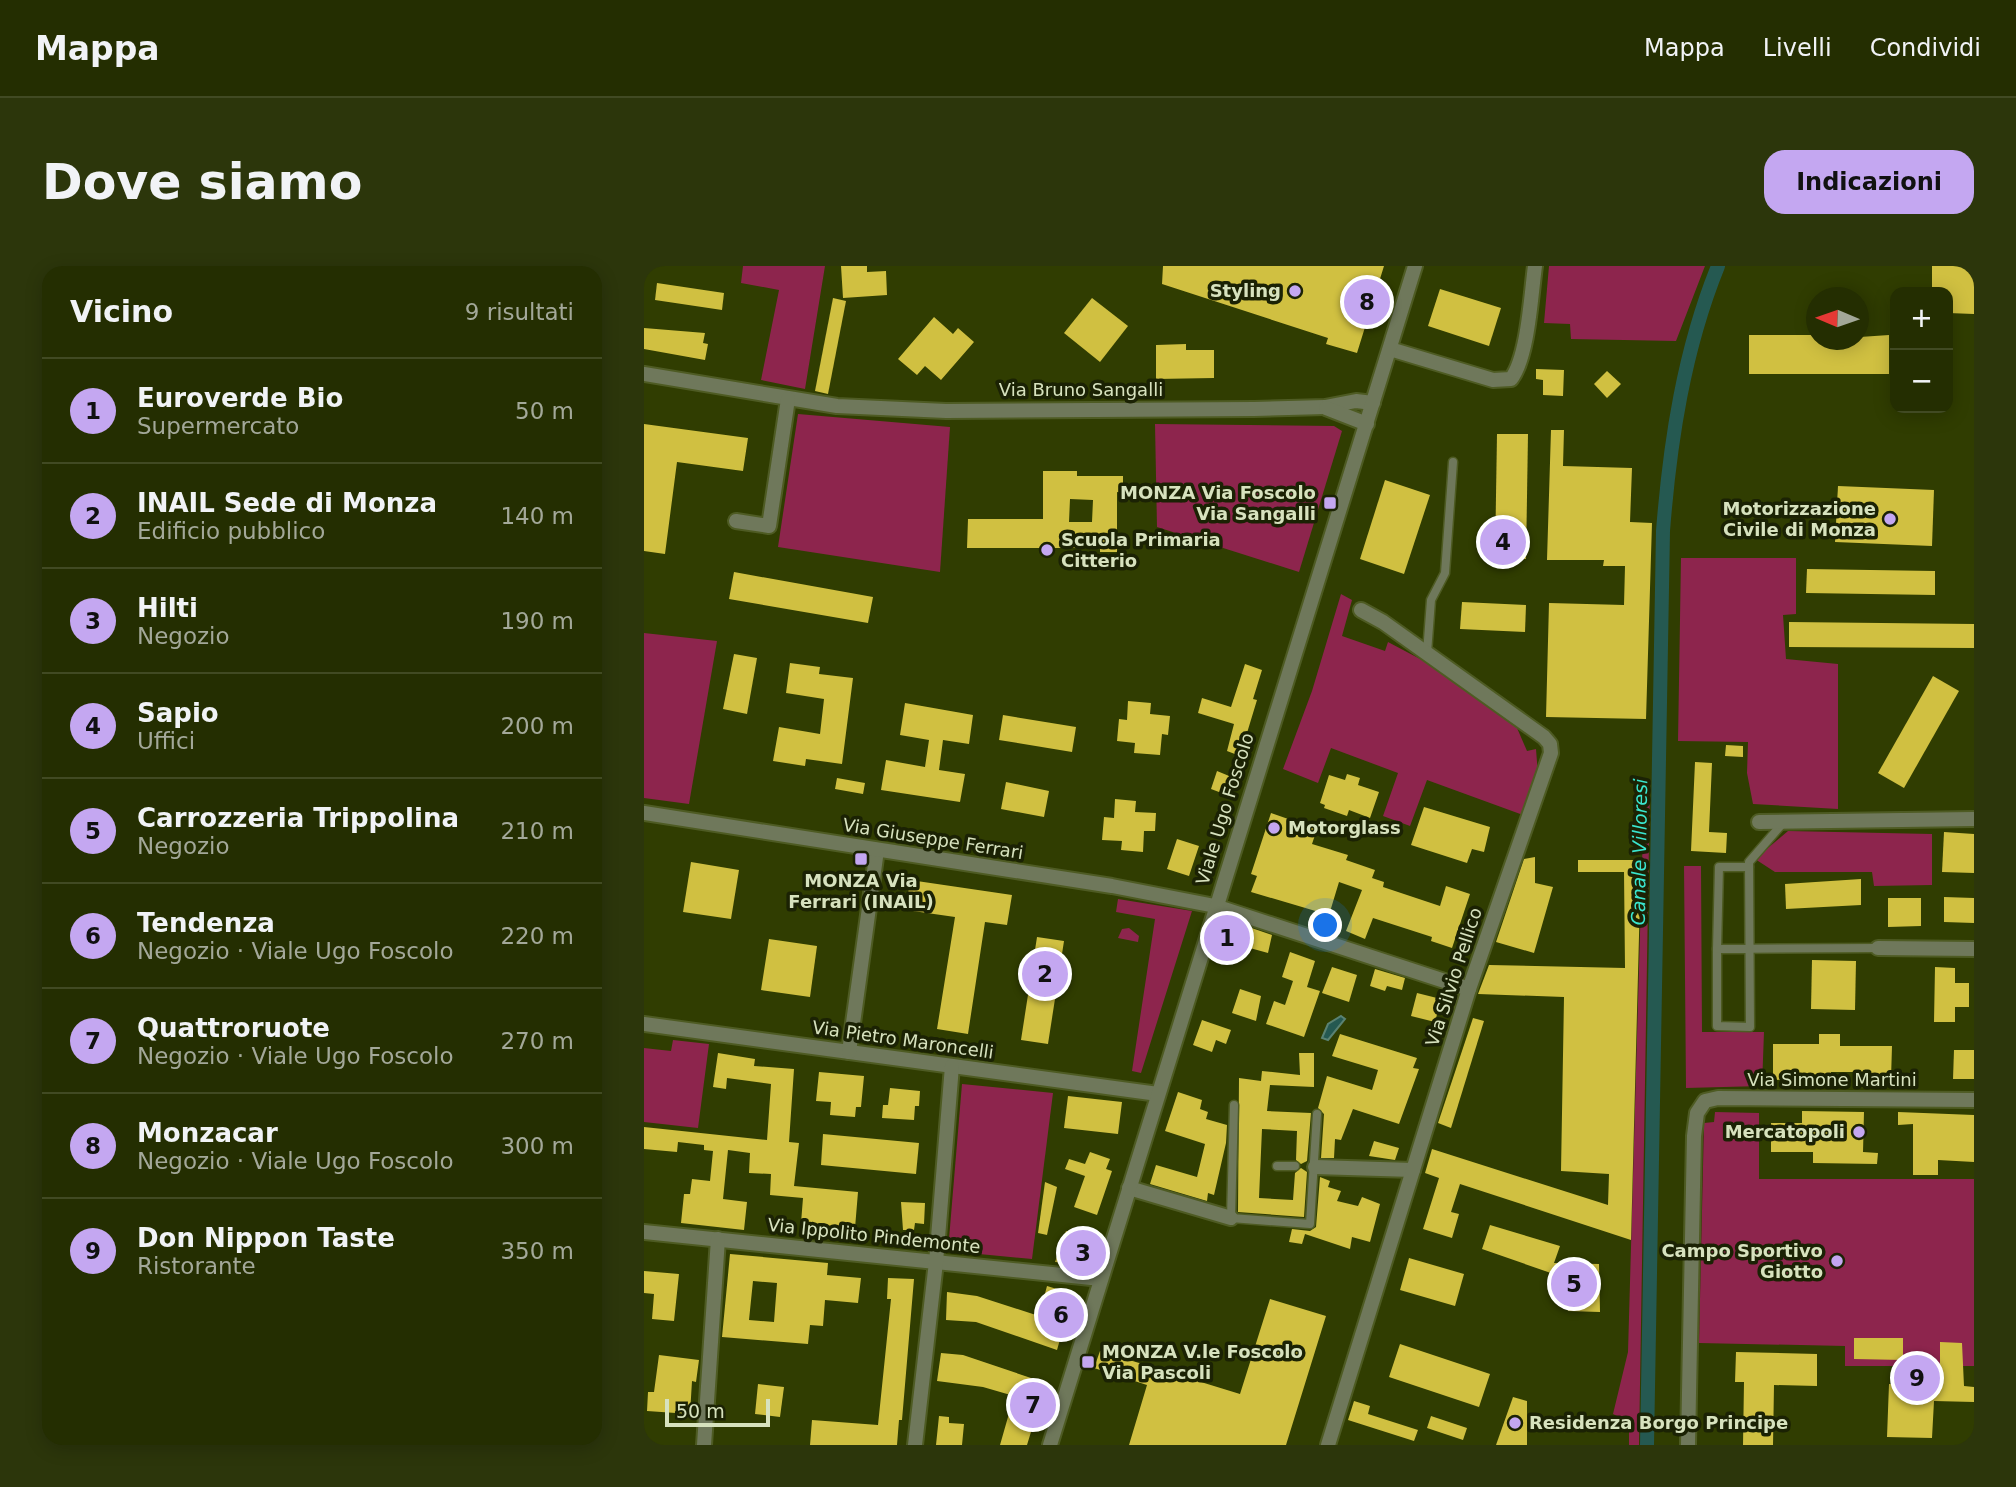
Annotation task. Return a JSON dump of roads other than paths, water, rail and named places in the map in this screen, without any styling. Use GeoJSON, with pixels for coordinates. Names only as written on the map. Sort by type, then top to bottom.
{"type":"FeatureCollection","features":[{"type":"Feature","properties":{"kind":"street","name":"Viale Ugo Foscolo"},"geometry":{"type":"LineString","coordinates":[[1050,1445],[1415,266]]}},
{"type":"Feature","properties":{"kind":"street"},"geometry":{"type":"LineString","coordinates":[[1390,349],[1493,380],[1511,379],[1520,360],[1535,266]]}},
{"type":"Feature","properties":{"kind":"street","name":"Via Bruno Sangalli"},"geometry":{"type":"LineString","coordinates":[[644,374],[837,406],[946,411],[1325,407],[1356,401],[1373,403]]}},
{"type":"Feature","properties":{"kind":"street"},"geometry":{"type":"LineString","coordinates":[[736,521],[769,526],[788,399]]}},
{"type":"Feature","properties":{"kind":"street","name":"Via Bruno Sangalli"},"geometry":{"type":"LineString","coordinates":[[1325,407],[1367,424]]}},
{"type":"Feature","properties":{"kind":"street","name":"Via Silvio Pellico"},"geometry":{"type":"LineString","coordinates":[[1328,1445],[1469,989],[1551,752],[1550,744],[1544,737],[1427,653],[1361,610]]}},
{"type":"Feature","properties":{"kind":"street","name":"Via Giuseppe Ferrari"},"geometry":{"type":"LineString","coordinates":[[644,813],[1112,886],[1215,906],[1469,989]]}},
{"type":"Feature","properties":{"kind":"street"},"geometry":{"type":"LineString","coordinates":[[1759,822],[1974,819]]}},
{"type":"Feature","properties":{"kind":"street"},"geometry":{"type":"LineString","coordinates":[[849,1052],[877,850]]}},
{"type":"Feature","properties":{"kind":"street"},"geometry":{"type":"LineString","coordinates":[[1878,948],[1974,949]]}},
{"type":"Feature","properties":{"kind":"street","name":"Via Pietro Maroncelli"},"geometry":{"type":"LineString","coordinates":[[644,1024],[1158,1094]]}},
{"type":"Feature","properties":{"kind":"street"},"geometry":{"type":"LineString","coordinates":[[915,1445],[936,1262],[952,1066]]}},
{"type":"Feature","properties":{"kind":"street","name":"Via Simone Martini"},"geometry":{"type":"LineString","coordinates":[[1688,1445],[1697,1113],[1705,1101],[1718,1098],[1974,1100]]}},
{"type":"Feature","properties":{"kind":"street"},"geometry":{"type":"LineString","coordinates":[[1312,1167],[1413,1170]]}},
{"type":"Feature","properties":{"kind":"street"},"geometry":{"type":"LineString","coordinates":[[1129,1188],[1231,1218]]}},
{"type":"Feature","properties":{"kind":"street","name":"Via Ippolito Pindemonte"},"geometry":{"type":"LineString","coordinates":[[644,1232],[1101,1279]]}},
{"type":"Feature","properties":{"kind":"street"},"geometry":{"type":"LineString","coordinates":[[704,1445],[718,1239]]}},
{"type":"Feature","properties":{"kind":"lane"},"geometry":{"type":"LineString","coordinates":[[1427,653],[1432,600],[1445,573],[1453,462]]}},
{"type":"Feature","properties":{"kind":"lane"},"geometry":{"type":"LineString","coordinates":[[1749,867],[1719,867],[1717,1026],[1751,1027],[1749,862],[1785,820]]}},
{"type":"Feature","properties":{"kind":"lane"},"geometry":{"type":"LineString","coordinates":[[1717,949],[1878,948]]}},
{"type":"Feature","properties":{"kind":"lane"},"geometry":{"type":"LineString","coordinates":[[1234,1105],[1231,1218],[1310,1224],[1317,1114]]}},
{"type":"Feature","properties":{"kind":"lane"},"geometry":{"type":"LineString","coordinates":[[1277,1166],[1295,1166]]}},
{"type":"Feature","properties":{"kind":"water"},"geometry":{"type":"Polygon","coordinates":[[[1341,1016],[1345,1019],[1328,1040],[1322,1038],[1328,1024],[1341,1016]]]}},
{"type":"Feature","properties":{"kind":"waterway","name":"Canale Villoresi"},"geometry":{"type":"LineString","coordinates":[[1647,1445],[1663,531],[1680,396],[1696,330],[1718,266]]}},
{"type":"Feature","properties":{"kind":"place","name":"Styling"},"geometry":{"type":"Point","coordinates":[1295,291]}},
{"type":"Feature","properties":{"kind":"place","name":"Monzacar"},"geometry":{"type":"Point","coordinates":[1367,302]}},
{"type":"Feature","properties":{"kind":"place","name":"MONZA Via Foscolo Via Sangalli"},"geometry":{"type":"Point","coordinates":[1330,503]}},
{"type":"Feature","properties":{"kind":"place","name":"Motorizzazione Civile di Monza"},"geometry":{"type":"Point","coordinates":[1890,519]}},
{"type":"Feature","properties":{"kind":"place","name":"Sapio"},"geometry":{"type":"Point","coordinates":[1503,542]}},
{"type":"Feature","properties":{"kind":"place","name":"Scuola Primaria Citterio"},"geometry":{"type":"Point","coordinates":[1047,550]}},
{"type":"Feature","properties":{"kind":"place","name":"Motorglass"},"geometry":{"type":"Point","coordinates":[1274,828]}},
{"type":"Feature","properties":{"kind":"place","name":"MONZA Via Ferrari (INAIL)"},"geometry":{"type":"Point","coordinates":[861,859]}},
{"type":"Feature","properties":{"kind":"place","name":"Euroverde Bio"},"geometry":{"type":"Point","coordinates":[1227,938]}},
{"type":"Feature","properties":{"kind":"place","name":"INAIL Sede di Monza"},"geometry":{"type":"Point","coordinates":[1045,974]}},
{"type":"Feature","properties":{"kind":"place","name":"Mercatopoli"},"geometry":{"type":"Point","coordinates":[1859,1132]}},
{"type":"Feature","properties":{"kind":"place","name":"Hilti"},"geometry":{"type":"Point","coordinates":[1083,1253]}},
{"type":"Feature","properties":{"kind":"place","name":"Campo Sportivo Giotto"},"geometry":{"type":"Point","coordinates":[1837,1261]}},
{"type":"Feature","properties":{"kind":"place","name":"Carrozzeria Trippolina"},"geometry":{"type":"Point","coordinates":[1574,1284]}},
{"type":"Feature","properties":{"kind":"place","name":"Tendenza"},"geometry":{"type":"Point","coordinates":[1061,1315]}},
{"type":"Feature","properties":{"kind":"place","name":"MONZA V.le Foscolo Via Pascoli"},"geometry":{"type":"Point","coordinates":[1088,1362]}},
{"type":"Feature","properties":{"kind":"place","name":"Don Nippon Taste"},"geometry":{"type":"Point","coordinates":[1917,1378]}},
{"type":"Feature","properties":{"kind":"place","name":"Quattroruote"},"geometry":{"type":"Point","coordinates":[1033,1405]}},
{"type":"Feature","properties":{"kind":"place","name":"Residenza Borgo Principe"},"geometry":{"type":"Point","coordinates":[1515,1423]}}]}
